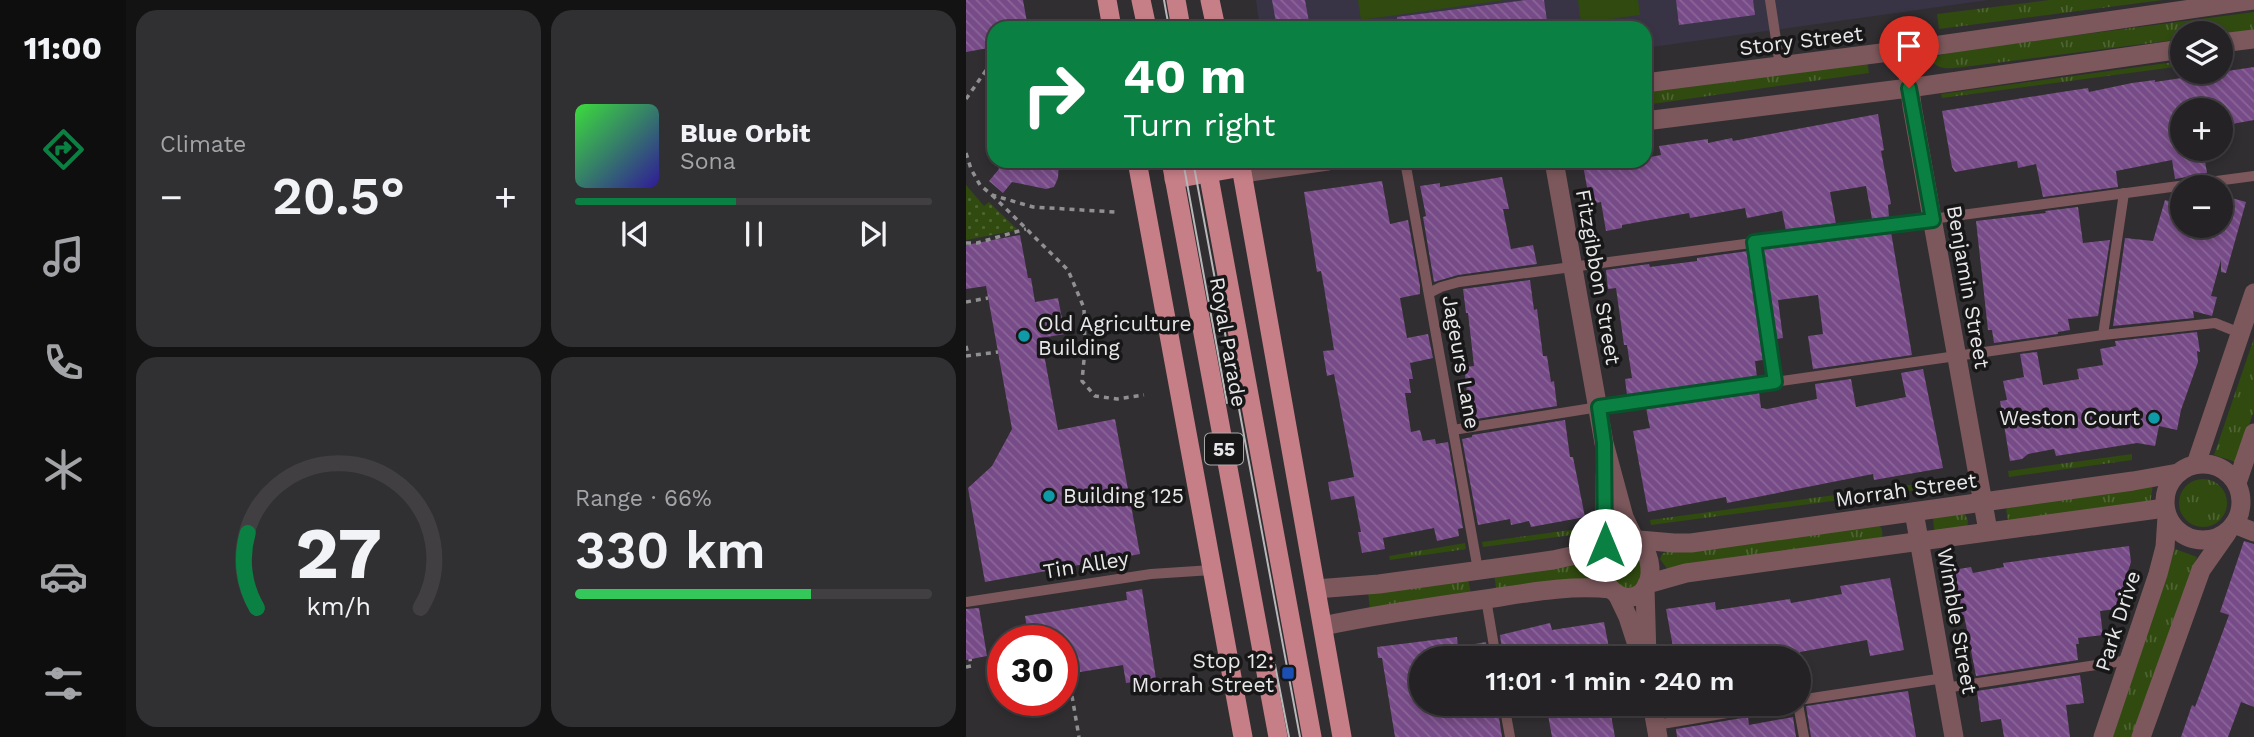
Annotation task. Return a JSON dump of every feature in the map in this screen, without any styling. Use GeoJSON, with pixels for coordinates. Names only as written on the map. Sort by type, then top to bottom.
{"type":"FeatureCollection","features":[{"type":"Feature","properties":{"kind":"main road"},"geometry":{"type":"LineString","coordinates":[[1107,0],[1111,21]]}},
{"type":"Feature","properties":{"kind":"main road"},"geometry":{"type":"LineString","coordinates":[[1142,0],[1146,21]]}},
{"type":"Feature","properties":{"kind":"main road"},"geometry":{"type":"LineString","coordinates":[[1176,0],[1180,21]]}},
{"type":"Feature","properties":{"kind":"main road"},"geometry":{"type":"LineString","coordinates":[[1210,0],[1214,21]]}},
{"type":"Feature","properties":{"kind":"main road","name":"55"},"geometry":{"type":"LineString","coordinates":[[1138,168],[1243,737]]}},
{"type":"Feature","properties":{"kind":"main road"},"geometry":{"type":"LineString","coordinates":[[1145,202],[1174,179],[1204,168]]}},
{"type":"Feature","properties":{"kind":"main road","name":"Royal Parade"},"geometry":{"type":"LineString","coordinates":[[1207,168],[1312,737]]}},
{"type":"Feature","properties":{"kind":"main road","name":"Royal Parade"},"geometry":{"type":"LineString","coordinates":[[1242,168],[1342,737]]}},
{"type":"Feature","properties":{"kind":"main road","name":"Royal Parade"},"geometry":{"type":"LineString","coordinates":[[1174,179],[1278,737]]}},
{"type":"Feature","properties":{"kind":"street","name":"Story Street"},"geometry":{"type":"LineString","coordinates":[[1652,82],[1905,50],[2254,0]]}},
{"type":"Feature","properties":{"kind":"street"},"geometry":{"type":"LineString","coordinates":[[2233,41],[2254,38]]}},
{"type":"Feature","properties":{"kind":"street","name":"Benjamin Street"},"geometry":{"type":"LineString","coordinates":[[1905,50],[1909,88],[1988,531]]}},
{"type":"Feature","properties":{"kind":"street"},"geometry":{"type":"LineString","coordinates":[[1652,120],[1909,88],[2170,51]]}},
{"type":"Feature","properties":{"kind":"street","name":"Fitzgibbon Street"},"geometry":{"type":"LineString","coordinates":[[1555,168],[1604,443],[1623,517],[1636,538]]}},
{"type":"Feature","properties":{"kind":"street"},"geometry":{"type":"LineString","coordinates":[[2196,464],[2254,293]]}},
{"type":"Feature","properties":{"kind":"street"},"geometry":{"type":"LineString","coordinates":[[2141,737],[2201,570],[2233,526],[2241,506],[2254,433]]}},
{"type":"Feature","properties":{"kind":"street","name":"Fitzgibbon Street"},"geometry":{"type":"LineString","coordinates":[[1604,443],[1604,547]]}},
{"type":"Feature","properties":{"kind":"street"},"geometry":{"type":"LineString","coordinates":[[2233,526],[2221,536],[2209,540],[2184,536],[2174,528],[2166,512],[2165,495],[2178,473],[2196,464],[2220,467],[2230,474],[2244,494]]}},
{"type":"Feature","properties":{"kind":"street","name":"Morrah Street"},"geometry":{"type":"LineString","coordinates":[[1636,538],[1690,543],[2178,473]]}},
{"type":"Feature","properties":{"kind":"street","name":"Wimble Street"},"geometry":{"type":"LineString","coordinates":[[1914,512],[1954,737]]}},
{"type":"Feature","properties":{"kind":"street"},"geometry":{"type":"LineString","coordinates":[[1323,626],[1393,612],[1577,587],[1633,597],[1640,594],[1646,586],[1686,573],[1988,531],[2166,512]]}},
{"type":"Feature","properties":{"kind":"street","name":"Park Drive"},"geometry":{"type":"LineString","coordinates":[[2103,737],[2158,574],[2165,547],[2166,512]]}},
{"type":"Feature","properties":{"kind":"street"},"geometry":{"type":"LineString","coordinates":[[2233,526],[2254,532]]}},
{"type":"Feature","properties":{"kind":"street"},"geometry":{"type":"LineString","coordinates":[[1637,646],[1628,617],[1603,572],[1604,547],[1608,540],[1616,535],[1625,534],[1636,538],[1645,547],[1649,562],[1646,586],[1647,646]]}},
{"type":"Feature","properties":{"kind":"street"},"geometry":{"type":"LineString","coordinates":[[1316,589],[1379,584],[1553,560],[1604,547]]}},
{"type":"Feature","properties":{"kind":"street"},"geometry":{"type":"LineString","coordinates":[[1479,570],[1485,599]]}},
{"type":"Feature","properties":{"kind":"lane"},"geometry":{"type":"LineString","coordinates":[[1770,0],[1780,66]]}},
{"type":"Feature","properties":{"kind":"lane","name":"Jageurs Lane"},"geometry":{"type":"LineString","coordinates":[[1406,168],[1479,570]]}},
{"type":"Feature","properties":{"kind":"lane"},"geometry":{"type":"LineString","coordinates":[[1429,293],[1459,282],[2254,176]]}},
{"type":"Feature","properties":{"kind":"lane"},"geometry":{"type":"LineString","coordinates":[[2103,335],[2124,193]]}},
{"type":"Feature","properties":{"kind":"lane"},"geometry":{"type":"LineString","coordinates":[[1754,242],[1775,382]]}},
{"type":"Feature","properties":{"kind":"lane"},"geometry":{"type":"LineString","coordinates":[[1453,430],[2103,335],[2215,323],[2240,333]]}},
{"type":"Feature","properties":{"kind":"lane","name":"Tin Alley"},"geometry":{"type":"LineString","coordinates":[[966,602],[1151,574],[1212,570]]}},
{"type":"Feature","properties":{"kind":"lane"},"geometry":{"type":"LineString","coordinates":[[1485,599],[1494,646]]}},
{"type":"Feature","properties":{"kind":"lane"},"geometry":{"type":"LineString","coordinates":[[1811,700],[2130,660]]}},
{"type":"Feature","properties":{"kind":"lane"},"geometry":{"type":"LineString","coordinates":[[1507,716],[1510,737]]}},
{"type":"Feature","properties":{"kind":"lane"},"geometry":{"type":"LineString","coordinates":[[1657,731],[1726,716]]}},
{"type":"Feature","properties":{"kind":"lane"},"geometry":{"type":"LineString","coordinates":[[1801,716],[1804,737]]}},
{"type":"Feature","properties":{"kind":"path"},"geometry":{"type":"LineString","coordinates":[[966,99],[987,68]]}},
{"type":"Feature","properties":{"kind":"path"},"geometry":{"type":"LineString","coordinates":[[966,153],[980,185],[1068,270],[1084,308],[1085,349],[1082,381],[1095,396],[1117,399],[1144,395]]}},
{"type":"Feature","properties":{"kind":"path"},"geometry":{"type":"LineString","coordinates":[[992,195],[1033,207],[1115,212]]}},
{"type":"Feature","properties":{"kind":"path"},"geometry":{"type":"LineString","coordinates":[[966,243],[977,243],[1026,229]]}},
{"type":"Feature","properties":{"kind":"path"},"geometry":{"type":"LineString","coordinates":[[966,302],[988,298]]}},
{"type":"Feature","properties":{"kind":"path"},"geometry":{"type":"LineString","coordinates":[[966,346],[967,356],[998,352]]}},
{"type":"Feature","properties":{"kind":"path"},"geometry":{"type":"LineString","coordinates":[[966,667],[971,666],[970,659]]}},
{"type":"Feature","properties":{"kind":"path"},"geometry":{"type":"LineString","coordinates":[[1075,716],[1079,737]]}},
{"type":"Feature","properties":{"kind":"shaded area"},"geometry":{"type":"Polygon","coordinates":[[[1256,0],[1988,0],[1652,47],[1652,21],[1259,21],[1256,0]]]}},
{"type":"Feature","properties":{"kind":"green space"},"geometry":{"type":"Polygon","coordinates":[[[1358,0],[1505,0],[1361,20],[1358,0]]]}},
{"type":"Feature","properties":{"kind":"green space"},"geometry":{"type":"Polygon","coordinates":[[[1578,0],[1638,0],[1640,15],[1581,21],[1578,0]]]}},
{"type":"Feature","properties":{"kind":"green space"},"geometry":{"type":"Polygon","coordinates":[[[2049,0],[2163,0],[1939,29],[1937,14],[2049,0]]]}},
{"type":"Feature","properties":{"kind":"green space"},"geometry":{"type":"Polygon","coordinates":[[[2254,12],[2254,30],[2233,33],[2233,21],[2185,21],[2254,12]]]}},
{"type":"Feature","properties":{"kind":"green space"},"geometry":{"type":"Polygon","coordinates":[[[2170,23],[2170,41],[1956,68],[1943,68],[1933,62],[1937,56],[1963,50],[2170,23]]]}},
{"type":"Feature","properties":{"kind":"green space"},"geometry":{"type":"Polygon","coordinates":[[[1867,61],[1869,73],[1652,104],[1652,91],[1867,61]]]}},
{"type":"Feature","properties":{"kind":"green space"},"geometry":{"type":"Polygon","coordinates":[[[2170,63],[2170,68],[1942,98],[1941,94],[2170,63]]]}},
{"type":"Feature","properties":{"kind":"green space"},"geometry":{"type":"Polygon","coordinates":[[[966,185],[984,206],[989,202],[1018,230],[966,240],[966,185]]]}},
{"type":"Feature","properties":{"kind":"green space"},"geometry":{"type":"Polygon","coordinates":[[[2254,338],[2254,411],[2236,462],[2214,455],[2254,338]]]}},
{"type":"Feature","properties":{"kind":"green space"},"geometry":{"type":"Polygon","coordinates":[[[2132,454],[2132,460],[2009,477],[2008,471],[2132,454]]]}},
{"type":"Feature","properties":{"kind":"green space"},"geometry":{"type":"Polygon","coordinates":[[[2203,479],[2220,486],[2227,503],[2220,520],[2203,527],[2186,520],[2179,503],[2186,486],[2203,479]]]}},
{"type":"Feature","properties":{"kind":"green space"},"geometry":{"type":"Polygon","coordinates":[[[1945,480],[1946,486],[1651,525],[1650,520],[1945,480]]]}},
{"type":"Feature","properties":{"kind":"green space"},"geometry":{"type":"Polygon","coordinates":[[[2153,484],[2150,505],[2008,520],[2006,510],[2009,506],[2153,484]]]}},
{"type":"Feature","properties":{"kind":"green space"},"geometry":{"type":"Polygon","coordinates":[[[1965,514],[1967,527],[1941,533],[1934,529],[1933,517],[1965,514]]]}},
{"type":"Feature","properties":{"kind":"green space"},"geometry":{"type":"Polygon","coordinates":[[[1876,523],[1882,529],[1882,538],[1668,570],[1660,559],[1662,554],[1668,551],[1876,523]]]}},
{"type":"Feature","properties":{"kind":"green space"},"geometry":{"type":"Polygon","coordinates":[[[1585,528],[1586,533],[1483,547],[1482,542],[1585,528]]]}},
{"type":"Feature","properties":{"kind":"green space"},"geometry":{"type":"Polygon","coordinates":[[[1630,541],[1643,568],[1638,587],[1620,588],[1612,572],[1611,556],[1615,544],[1630,541]]]}},
{"type":"Feature","properties":{"kind":"green space"},"geometry":{"type":"Polygon","coordinates":[[[1465,543],[1466,549],[1390,560],[1389,556],[1465,543]]]}},
{"type":"Feature","properties":{"kind":"green space"},"geometry":{"type":"Polygon","coordinates":[[[2175,549],[2197,557],[2134,737],[2110,737],[2175,549]]]}},
{"type":"Feature","properties":{"kind":"green space"},"geometry":{"type":"Polygon","coordinates":[[[1593,561],[1595,579],[1497,592],[1494,575],[1593,561]]]}},
{"type":"Feature","properties":{"kind":"green space"},"geometry":{"type":"Polygon","coordinates":[[[1468,578],[1471,595],[1370,609],[1368,592],[1468,578]]]}},
{"type":"Feature","properties":{"kind":"building"},"geometry":{"type":"Polygon","coordinates":[[[966,0],[1023,0],[1027,21],[987,21],[987,48],[966,52],[966,0]]]}},
{"type":"Feature","properties":{"kind":"building"},"geometry":{"type":"Polygon","coordinates":[[[1272,0],[1305,0],[1309,21],[1276,21],[1272,0]]]}},
{"type":"Feature","properties":{"kind":"building"},"geometry":{"type":"Polygon","coordinates":[[[1544,0],[1547,21],[1397,21],[1397,17],[1544,0]]]}},
{"type":"Feature","properties":{"kind":"building"},"geometry":{"type":"Polygon","coordinates":[[[1676,0],[1753,0],[1755,15],[1679,25],[1676,0]]]}},
{"type":"Feature","properties":{"kind":"building"},"geometry":{"type":"Polygon","coordinates":[[[2254,67],[2254,120],[2233,124],[2233,98],[2170,98],[2170,160],[2116,171],[2118,187],[2043,197],[2036,164],[2018,168],[2017,161],[1955,172],[1952,167],[1942,111],[2088,88],[2089,92],[2155,80],[2170,80],[2170,84],[2233,84],[2233,70],[2254,67]]]}},
{"type":"Feature","properties":{"kind":"building"},"geometry":{"type":"Polygon","coordinates":[[[1878,114],[1884,150],[1881,151],[1891,204],[1888,205],[1889,217],[1872,219],[1866,186],[1830,192],[1836,224],[1786,231],[1782,211],[1747,218],[1745,208],[1690,218],[1689,213],[1622,225],[1622,228],[1606,231],[1601,202],[1590,204],[1584,168],[1652,168],[1652,157],[1661,155],[1659,146],[1708,139],[1708,143],[1732,138],[1733,141],[1878,114]]]}},
{"type":"Feature","properties":{"kind":"building"},"geometry":{"type":"Polygon","coordinates":[[[2172,161],[2205,161],[2207,173],[2174,175],[2172,161]]]}},
{"type":"Feature","properties":{"kind":"building"},"geometry":{"type":"Polygon","coordinates":[[[1059,168],[1058,178],[1054,187],[1046,189],[1012,182],[1003,193],[989,181],[999,169],[1059,168]]]}},
{"type":"Feature","properties":{"kind":"building"},"geometry":{"type":"Polygon","coordinates":[[[1502,177],[1509,209],[1503,209],[1511,249],[1533,245],[1537,264],[1458,275],[1434,282],[1420,186],[1440,183],[1440,187],[1502,177]]]}},
{"type":"Feature","properties":{"kind":"building"},"geometry":{"type":"Polygon","coordinates":[[[1382,181],[1390,224],[1408,220],[1420,286],[1420,294],[1400,298],[1407,338],[1428,334],[1433,358],[1410,363],[1413,379],[1409,379],[1411,393],[1405,393],[1411,432],[1420,430],[1423,441],[1435,439],[1436,444],[1448,442],[1463,528],[1458,529],[1459,536],[1437,541],[1434,528],[1383,538],[1385,549],[1362,553],[1354,496],[1331,500],[1328,482],[1354,477],[1334,374],[1327,376],[1323,351],[1334,350],[1321,271],[1317,272],[1304,192],[1382,181]]]}},
{"type":"Feature","properties":{"kind":"building"},"geometry":{"type":"Polygon","coordinates":[[[2233,198],[2246,202],[2226,273],[2221,272],[2221,260],[2211,296],[2217,297],[2212,316],[2193,311],[2194,318],[2113,326],[2125,238],[2153,241],[2165,200],[2170,201],[2170,238],[2233,238],[2233,198]]]}},
{"type":"Feature","properties":{"kind":"building"},"geometry":{"type":"Polygon","coordinates":[[[2078,207],[2083,243],[2110,240],[2098,316],[2068,319],[2070,330],[2058,334],[1994,343],[1992,330],[1988,330],[1976,221],[2078,207]]]}},
{"type":"Feature","properties":{"kind":"building"},"geometry":{"type":"Polygon","coordinates":[[[1891,232],[1912,355],[1813,369],[1808,336],[1823,334],[1818,295],[1778,300],[1783,338],[1776,339],[1763,249],[1891,232]]]}},
{"type":"Feature","properties":{"kind":"building","name":"Building 125"},"geometry":{"type":"Polygon","coordinates":[[[1020,235],[1035,302],[1058,298],[1065,334],[1041,338],[1058,430],[1115,419],[1140,554],[985,582],[968,488],[992,466],[1012,429],[986,286],[966,289],[966,245],[1020,235]]]}},
{"type":"Feature","properties":{"kind":"building"},"geometry":{"type":"Polygon","coordinates":[[[1748,251],[1763,360],[1755,361],[1757,377],[1627,395],[1625,379],[1632,378],[1627,345],[1624,345],[1616,288],[1608,289],[1606,270],[1697,261],[1697,258],[1748,251]]]}},
{"type":"Feature","properties":{"kind":"building"},"geometry":{"type":"Polygon","coordinates":[[[1530,280],[1543,356],[1547,356],[1551,382],[1554,381],[1557,406],[1470,420],[1464,367],[1474,366],[1463,289],[1530,280]]]}},
{"type":"Feature","properties":{"kind":"building"},"geometry":{"type":"Polygon","coordinates":[[[2197,332],[2200,352],[2197,351],[2198,362],[2177,430],[2159,426],[2155,446],[2137,443],[2056,456],[2054,449],[2010,461],[2000,401],[2007,400],[2003,381],[2024,377],[2020,354],[2037,352],[2043,385],[2079,379],[2077,369],[2103,365],[2100,349],[2116,346],[2115,341],[2197,332]]]}},
{"type":"Feature","properties":{"kind":"building"},"geometry":{"type":"Polygon","coordinates":[[[1923,369],[1943,468],[1874,480],[1873,474],[1727,503],[1726,497],[1648,512],[1633,431],[1650,428],[1646,408],[1759,392],[1761,408],[1767,409],[1817,399],[1815,384],[1851,379],[1856,407],[1906,397],[1901,373],[1923,369]]]}},
{"type":"Feature","properties":{"kind":"building"},"geometry":{"type":"Polygon","coordinates":[[[1565,420],[1570,457],[1573,457],[1585,517],[1531,527],[1529,521],[1511,525],[1510,519],[1478,525],[1462,439],[1472,435],[1565,420]]]}},
{"type":"Feature","properties":{"kind":"building"},"geometry":{"type":"Polygon","coordinates":[[[2244,541],[2254,544],[2254,707],[2241,702],[2228,737],[2181,737],[2229,615],[2220,612],[2244,541]]]}},
{"type":"Feature","properties":{"kind":"building"},"geometry":{"type":"Polygon","coordinates":[[[2129,546],[2131,562],[2116,609],[2100,611],[2103,635],[2078,638],[2078,660],[1976,676],[1953,570],[1971,567],[1973,573],[2004,567],[2003,563],[2129,546]]]}},
{"type":"Feature","properties":{"kind":"building"},"geometry":{"type":"Polygon","coordinates":[[[1890,578],[1904,650],[1870,656],[1867,640],[1811,650],[1811,646],[1673,646],[1666,609],[1715,602],[1716,610],[1790,599],[1791,603],[1842,594],[1840,586],[1890,578]]]}},
{"type":"Feature","properties":{"kind":"building"},"geometry":{"type":"Polygon","coordinates":[[[1142,589],[1156,679],[1126,683],[1123,665],[1078,672],[1078,625],[1026,625],[1025,616],[1127,600],[1126,592],[1142,589]]]}},
{"type":"Feature","properties":{"kind":"building"},"geometry":{"type":"Polygon","coordinates":[[[979,608],[987,656],[966,660],[966,609],[979,608]]]}},
{"type":"Feature","properties":{"kind":"building"},"geometry":{"type":"Polygon","coordinates":[[[1604,622],[1609,646],[1501,646],[1500,635],[1550,623],[1552,630],[1604,622]]]}},
{"type":"Feature","properties":{"kind":"building"},"geometry":{"type":"Polygon","coordinates":[[[1457,637],[1458,646],[1409,646],[1409,716],[1499,716],[1502,737],[1395,737],[1382,658],[1378,658],[1377,647],[1457,637]]]}},
{"type":"Feature","properties":{"kind":"building"},"geometry":{"type":"Polygon","coordinates":[[[1486,642],[1486,646],[1464,646],[1486,642]]]}},
{"type":"Feature","properties":{"kind":"building"},"geometry":{"type":"Polygon","coordinates":[[[2080,675],[2084,703],[2066,705],[2070,737],[2004,737],[2001,719],[1981,722],[1977,691],[2080,675]]]}},
{"type":"Feature","properties":{"kind":"building"},"geometry":{"type":"Polygon","coordinates":[[[1908,691],[1916,737],[1811,737],[1808,716],[1811,716],[1811,705],[1908,691]]]}},
{"type":"Feature","properties":{"kind":"building"},"geometry":{"type":"Polygon","coordinates":[[[1548,716],[1611,716],[1615,737],[1552,737],[1548,716]]]}},
{"type":"Feature","properties":{"kind":"building"},"geometry":{"type":"Polygon","coordinates":[[[1748,717],[1749,725],[1793,717],[1796,737],[1677,737],[1676,729],[1748,717]]]}},
{"type":"Feature","properties":{"kind":"tram line"},"geometry":{"type":"LineString","coordinates":[[1164,0],[1168,21]]}},
{"type":"Feature","properties":{"kind":"tram line"},"geometry":{"type":"LineString","coordinates":[[1184,168],[1227,403]]}},
{"type":"Feature","properties":{"kind":"tram line"},"geometry":{"type":"LineString","coordinates":[[1194,168],[1300,737]]}},
{"type":"Feature","properties":{"kind":"tram line"},"geometry":{"type":"LineString","coordinates":[[1275,665],[1289,737]]}},
{"type":"Feature","properties":{"kind":"place","name":"Old Agriculture Building"},"geometry":{"type":"Point","coordinates":[1024,336]}},
{"type":"Feature","properties":{"kind":"place","name":"Weston Court"},"geometry":{"type":"Point","coordinates":[2154,418]}},
{"type":"Feature","properties":{"kind":"place","name":"Building 125"},"geometry":{"type":"Point","coordinates":[1049,496]}},
{"type":"Feature","properties":{"kind":"place","name":"Stop 12: Morrah Street"},"geometry":{"type":"Point","coordinates":[1288,673]}},
{"type":"Feature","properties":{"kind":"route"},"geometry":{"type":"LineString","coordinates":[[1605,545],[1604,443],[1599,407],[1775,382],[1754,242],[1933,220],[1909,88]]}}]}
